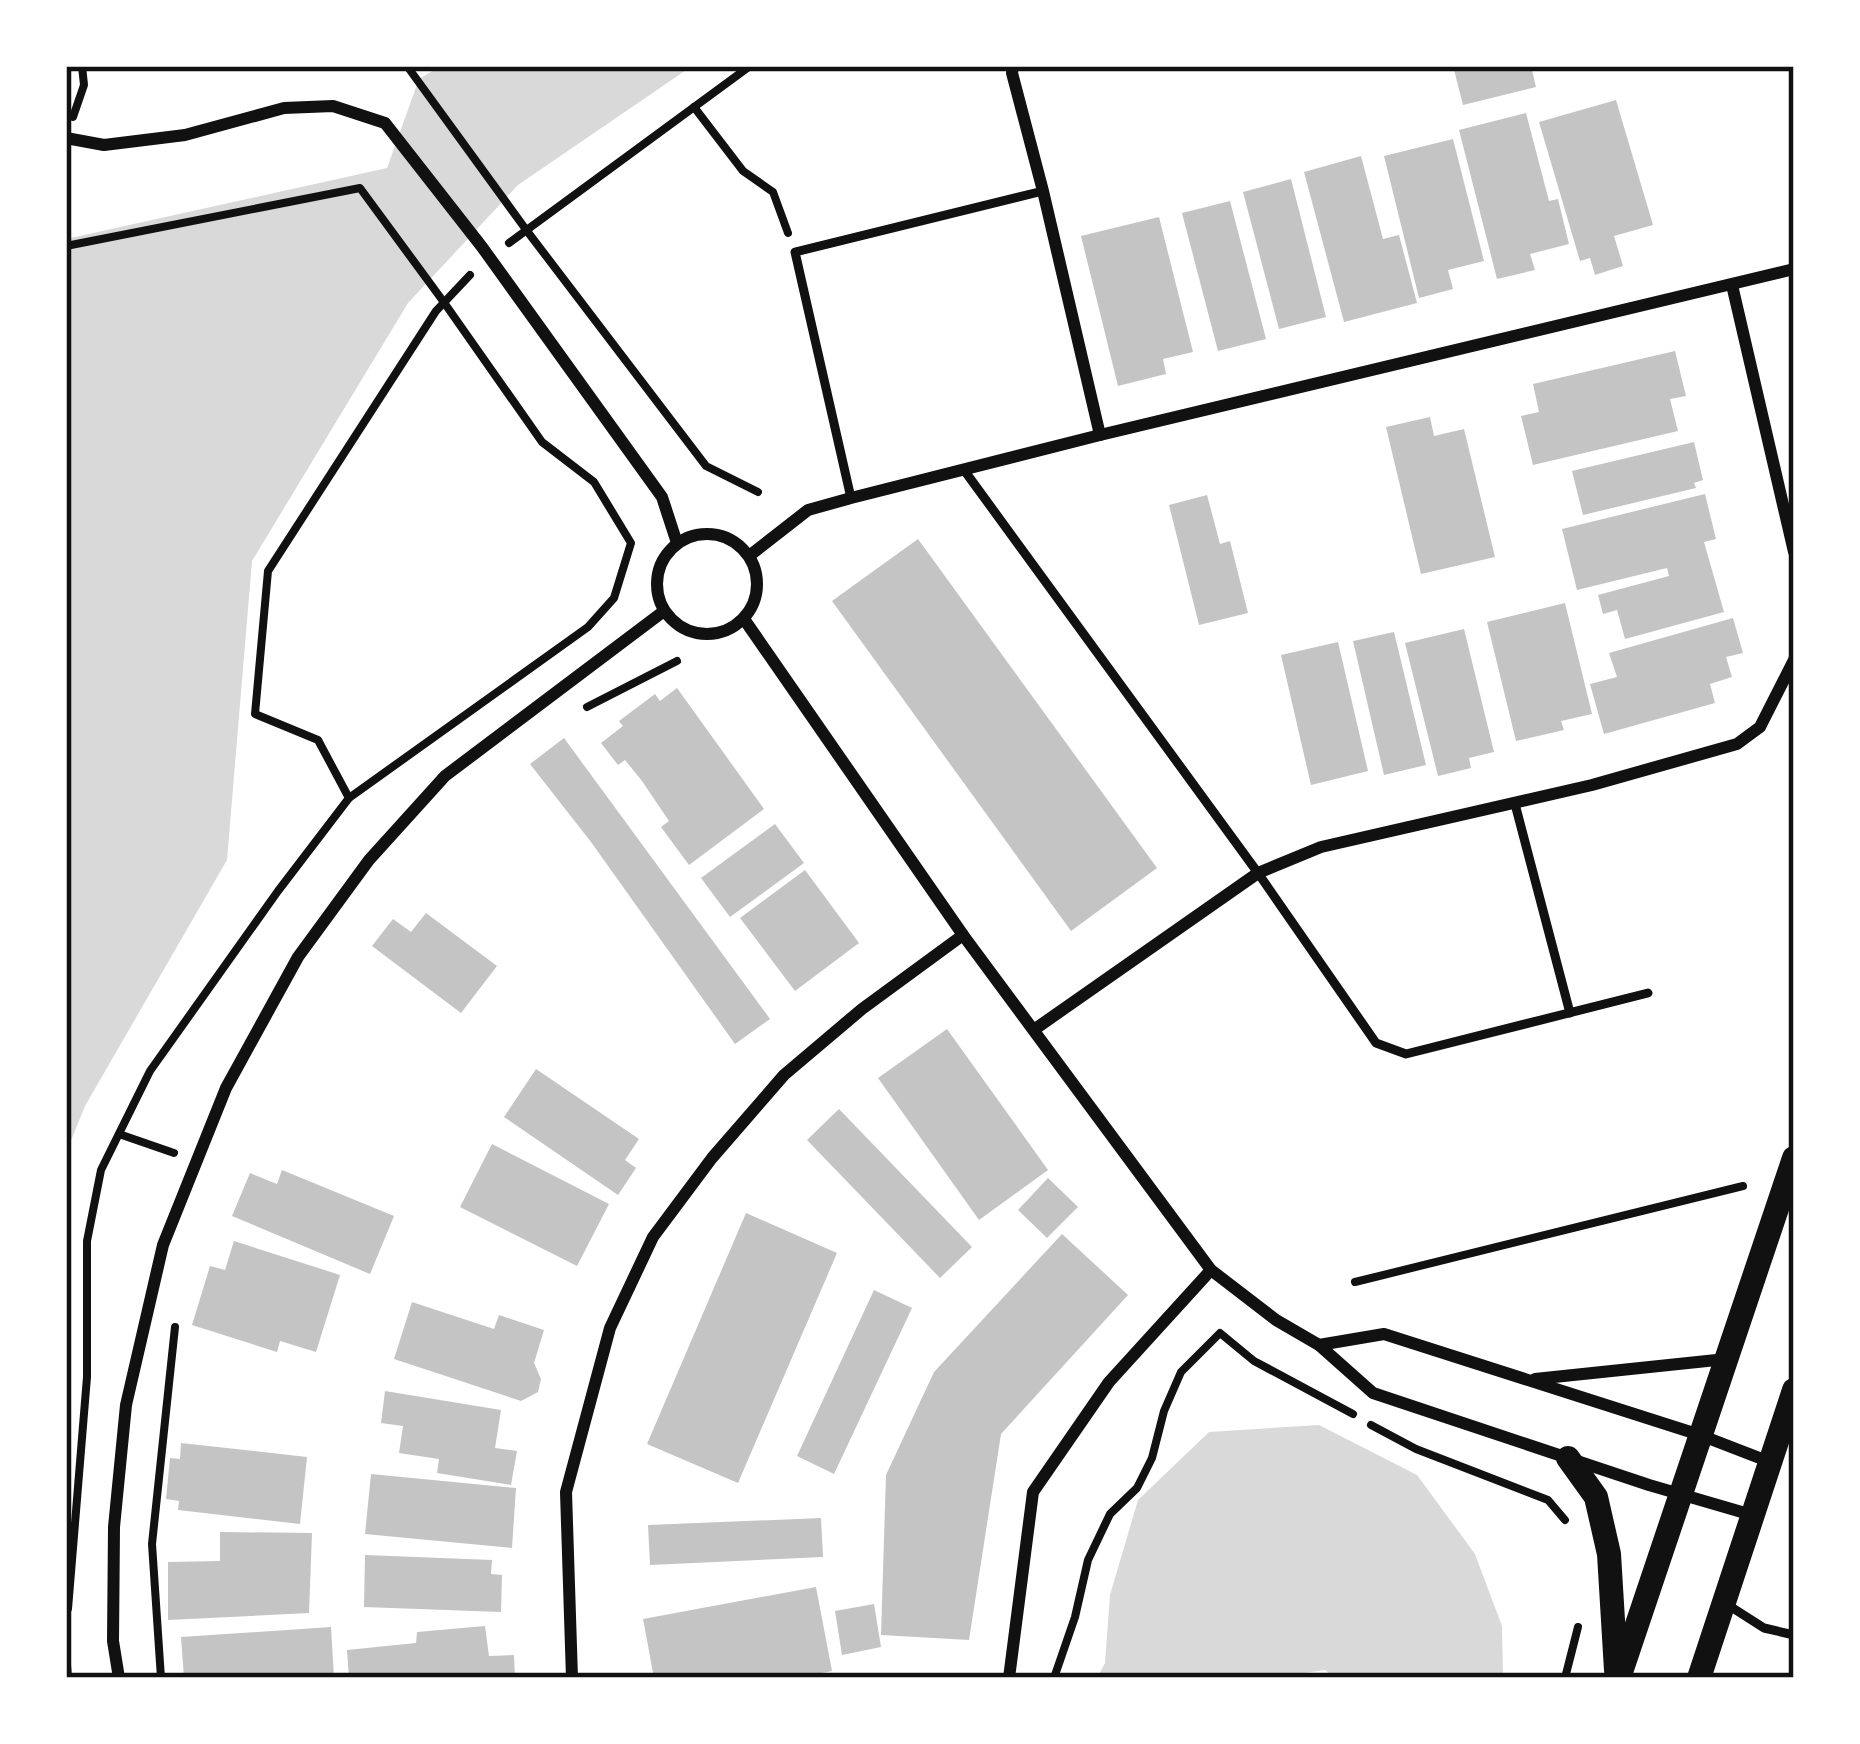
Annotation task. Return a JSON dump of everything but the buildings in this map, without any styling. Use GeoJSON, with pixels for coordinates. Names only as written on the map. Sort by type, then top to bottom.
{"type":"FeatureCollection","features":[{"type":"Feature","properties":{"kind":"main road"},"geometry":{"type":"LineString","coordinates":[[1618,1678],[1794,1158]]}},
{"type":"Feature","properties":{"kind":"main road"},"geometry":{"type":"LineString","coordinates":[[1699,1678],[1794,1390]]}},
{"type":"Feature","properties":{"kind":"main road"},"geometry":{"type":"LineString","coordinates":[[1568,1458],[1596,1496],[1609,1554],[1618,1678]]}},
{"type":"Feature","properties":{"kind":"street"},"geometry":{"type":"LineString","coordinates":[[1013,66],[1100,435]]}},
{"type":"Feature","properties":{"kind":"street"},"geometry":{"type":"LineString","coordinates":[[66,138],[104,145],[185,135],[284,107],[332,106],[385,123],[486,252],[662,497],[677,543]]}},
{"type":"Feature","properties":{"kind":"street"},"geometry":{"type":"LineString","coordinates":[[749,556],[808,510],[851,498],[1794,269]]}},
{"type":"Feature","properties":{"kind":"street"},"geometry":{"type":"LineString","coordinates":[[1732,285],[1794,552]]}},
{"type":"Feature","properties":{"kind":"street"},"geometry":{"type":"LineString","coordinates":[[708,534],[724,537],[749,556],[757,588],[744,620],[717,634],[702,635],[687,631],[664,611],[657,582],[659,567],[677,543],[708,534]]}},
{"type":"Feature","properties":{"kind":"street"},"geometry":{"type":"LineString","coordinates":[[119,1678],[113,1642],[114,1527],[126,1405],[163,1245],[226,1088],[298,957],[369,860],[446,776],[664,611]]}},
{"type":"Feature","properties":{"kind":"street"},"geometry":{"type":"LineString","coordinates":[[744,620],[963,935],[1211,1270],[1319,1346],[1372,1393],[1753,1515]]}},
{"type":"Feature","properties":{"kind":"street"},"geometry":{"type":"LineString","coordinates":[[1035,1029],[1258,874],[1321,847],[1515,804],[1737,744],[1760,727],[1794,660]]}},
{"type":"Feature","properties":{"kind":"street"},"geometry":{"type":"LineString","coordinates":[[572,1678],[566,1492],[610,1328],[653,1237],[712,1158],[784,1075],[862,1009],[963,935]]}},
{"type":"Feature","properties":{"kind":"street"},"geometry":{"type":"LineString","coordinates":[[1009,1678],[1033,1492],[1109,1382],[1211,1270]]}},
{"type":"Feature","properties":{"kind":"street"},"geometry":{"type":"LineString","coordinates":[[1319,1346],[1384,1334],[1770,1462]]}},
{"type":"Feature","properties":{"kind":"street"},"geometry":{"type":"LineString","coordinates":[[1528,1380],[1726,1358]]}},
{"type":"Feature","properties":{"kind":"lane"},"geometry":{"type":"LineString","coordinates":[[851,498],[795,252],[1043,191]]}},
{"type":"Feature","properties":{"kind":"lane"},"geometry":{"type":"LineString","coordinates":[[964,470],[1376,1043],[1406,1054],[1648,993]]}},
{"type":"Feature","properties":{"kind":"lane"},"geometry":{"type":"LineString","coordinates":[[1515,804],[1570,1013]]}},
{"type":"Feature","properties":{"kind":"lane"},"geometry":{"type":"LineString","coordinates":[[1724,1602],[1764,1628],[1794,1635]]}},
{"type":"Feature","properties":{"kind":"path"},"geometry":{"type":"LineString","coordinates":[[72,119],[84,85],[82,66]]}},
{"type":"Feature","properties":{"kind":"path"},"geometry":{"type":"LineString","coordinates":[[406,66],[706,466],[758,492]]}},
{"type":"Feature","properties":{"kind":"path"},"geometry":{"type":"LineString","coordinates":[[349,798],[318,740],[255,714],[268,571],[443,301],[486,252],[527,231],[750,66]]}},
{"type":"Feature","properties":{"kind":"path"},"geometry":{"type":"LineString","coordinates":[[694,107],[743,171],[773,192],[795,252]]}},
{"type":"Feature","properties":{"kind":"path"},"geometry":{"type":"LineString","coordinates":[[66,246],[360,188],[542,442],[593,482],[632,543],[614,598],[589,627],[349,798],[150,1071],[101,1170],[87,1241],[87,1377],[66,1610]]}},
{"type":"Feature","properties":{"kind":"path"},"geometry":{"type":"LineString","coordinates":[[576,713],[677,662]]}},
{"type":"Feature","properties":{"kind":"path"},"geometry":{"type":"LineString","coordinates":[[119,1134],[181,1156]]}},
{"type":"Feature","properties":{"kind":"path"},"geometry":{"type":"LineString","coordinates":[[1355,1282],[1743,1186]]}},
{"type":"Feature","properties":{"kind":"path"},"geometry":{"type":"LineString","coordinates":[[161,1678],[152,1544],[177,1316]]}},
{"type":"Feature","properties":{"kind":"path"},"geometry":{"type":"LineString","coordinates":[[1054,1678],[1088,1560],[1110,1514],[1137,1488],[1152,1458],[1164,1411],[1181,1372],[1220,1333],[1254,1361],[1416,1449],[1548,1500],[1575,1537]]}},
{"type":"Feature","properties":{"kind":"path"},"geometry":{"type":"LineString","coordinates":[[1565,1678],[1580,1621]]}},
{"type":"Feature","properties":{"kind":"path"},"geometry":{"type":"LineString","coordinates":[[66,1652],[68,1678]]}},
{"type":"Feature","properties":{"kind":"shaded area"},"geometry":{"type":"Polygon","coordinates":[[[441,66],[692,66],[518,185],[408,303],[252,561],[227,860],[85,1106],[66,1153],[66,239],[387,168],[419,79],[441,66]]]}},
{"type":"Feature","properties":{"kind":"shaded area"},"geometry":{"type":"Polygon","coordinates":[[[1319,1425],[1417,1475],[1475,1554],[1502,1626],[1503,1678],[1335,1678],[1325,1670],[1295,1678],[1097,1678],[1105,1663],[1110,1595],[1138,1500],[1209,1432],[1319,1425]]]}}]}
